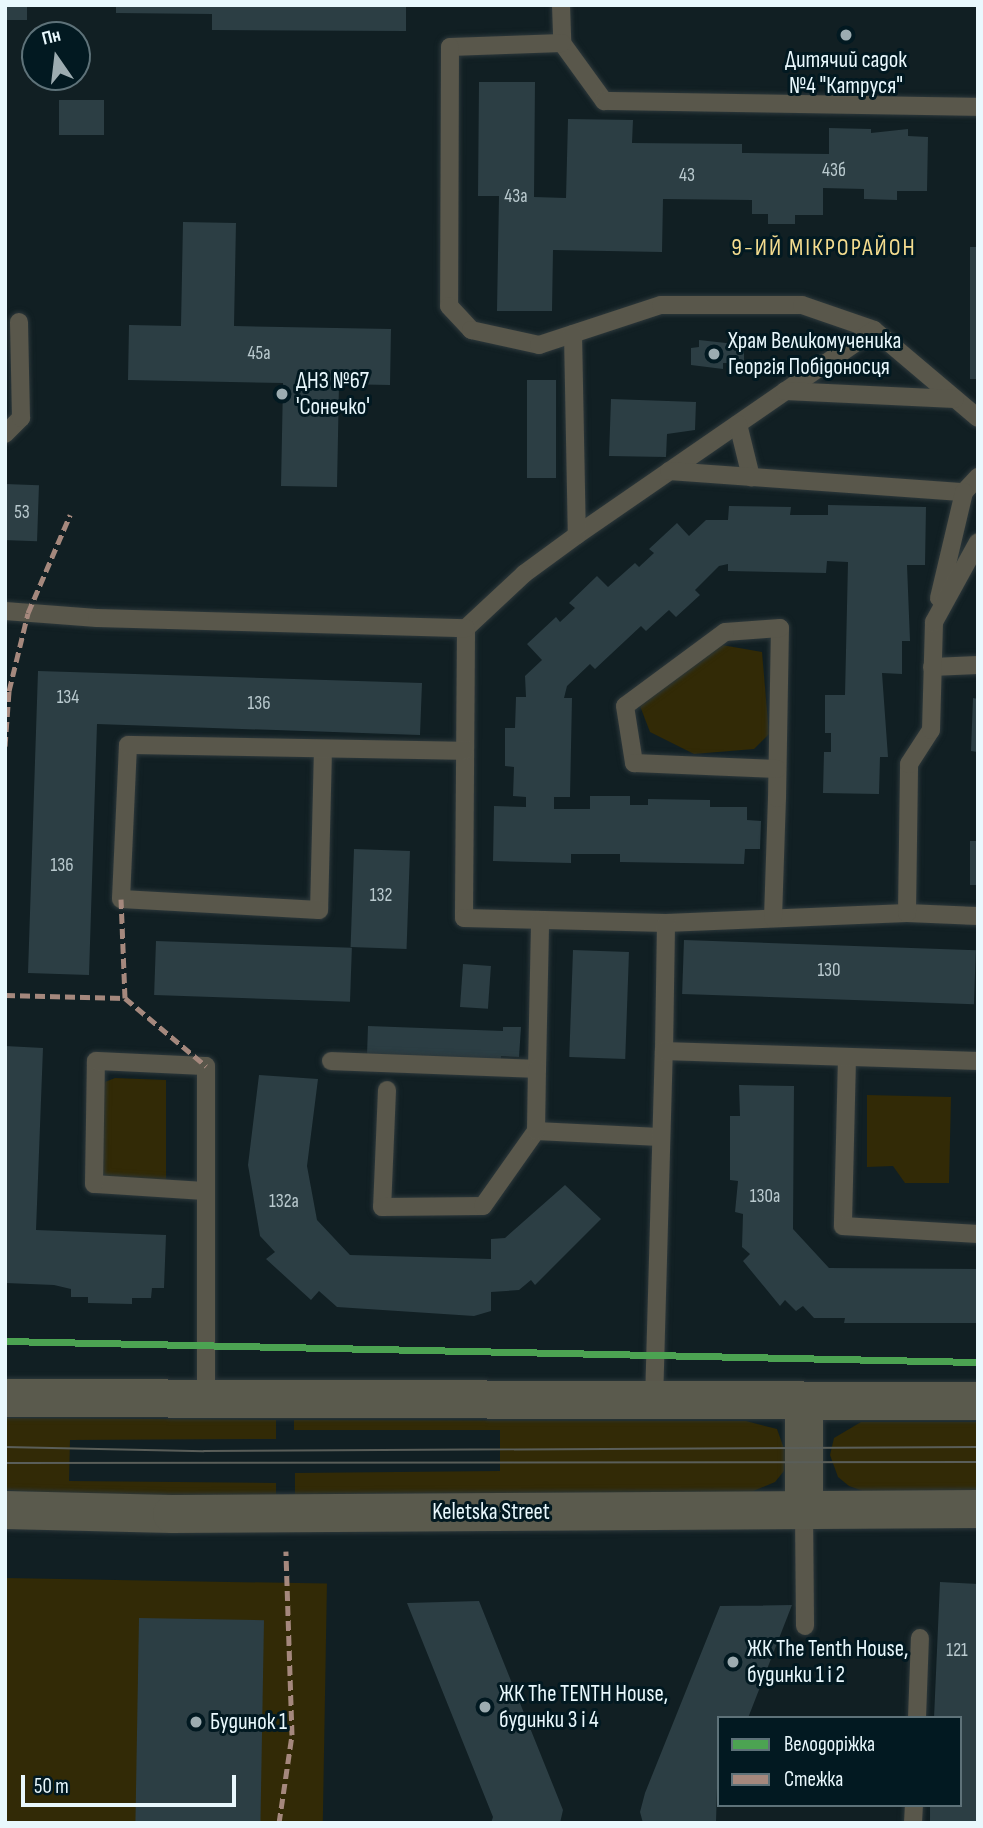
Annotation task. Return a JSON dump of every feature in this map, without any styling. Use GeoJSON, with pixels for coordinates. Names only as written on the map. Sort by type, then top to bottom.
{"type":"FeatureCollection","features":[{"type":"Feature","properties":{"kind":"main road"},"geometry":{"type":"LineString","coordinates":[[5,1398],[206,1402],[978,1401]]}},
{"type":"Feature","properties":{"kind":"main road"},"geometry":{"type":"LineString","coordinates":[[804,1402],[804,1510]]}},
{"type":"Feature","properties":{"kind":"main road","name":"Keletska Street"},"geometry":{"type":"LineString","coordinates":[[5,1510],[172,1514],[978,1509]]}},
{"type":"Feature","properties":{"kind":"lane"},"geometry":{"type":"LineString","coordinates":[[561,5],[562,43],[604,101],[978,107]]}},
{"type":"Feature","properties":{"kind":"lane"},"geometry":{"type":"LineString","coordinates":[[562,43],[450,47],[449,306],[471,330],[505,340],[539,345],[661,305],[802,305],[874,330],[978,418]]}},
{"type":"Feature","properties":{"kind":"lane"},"geometry":{"type":"LineString","coordinates":[[5,434],[21,418],[19,322]]}},
{"type":"Feature","properties":{"kind":"lane"},"geometry":{"type":"LineString","coordinates":[[5,611],[97,618],[466,628],[524,574],[577,535],[874,330]]}},
{"type":"Feature","properties":{"kind":"lane"},"geometry":{"type":"LineString","coordinates":[[573,334],[577,535]]}},
{"type":"Feature","properties":{"kind":"lane"},"geometry":{"type":"LineString","coordinates":[[785,391],[955,399]]}},
{"type":"Feature","properties":{"kind":"lane"},"geometry":{"type":"LineString","coordinates":[[737,424],[751,477]]}},
{"type":"Feature","properties":{"kind":"lane"},"geometry":{"type":"LineString","coordinates":[[669,471],[964,492]]}},
{"type":"Feature","properties":{"kind":"lane"},"geometry":{"type":"LineString","coordinates":[[907,914],[909,764],[931,730],[934,622],[964,492],[978,477]]}},
{"type":"Feature","properties":{"kind":"lane"},"geometry":{"type":"LineString","coordinates":[[934,622],[978,542]]}},
{"type":"Feature","properties":{"kind":"lane"},"geometry":{"type":"LineString","coordinates":[[466,628],[464,918],[666,923],[907,914],[978,916]]}},
{"type":"Feature","properties":{"kind":"lane"},"geometry":{"type":"LineString","coordinates":[[773,918],[777,769],[780,628],[725,632],[625,706],[634,763],[777,769]]}},
{"type":"Feature","properties":{"kind":"lane"},"geometry":{"type":"LineString","coordinates":[[932,667],[978,666]]}},
{"type":"Feature","properties":{"kind":"lane"},"geometry":{"type":"LineString","coordinates":[[323,749],[318,910],[121,899],[128,745],[465,751]]}},
{"type":"Feature","properties":{"kind":"lane"},"geometry":{"type":"LineString","coordinates":[[387,1090],[382,1207],[483,1206],[536,1131],[540,920]]}},
{"type":"Feature","properties":{"kind":"lane"},"geometry":{"type":"LineString","coordinates":[[654,1402],[666,923]]}},
{"type":"Feature","properties":{"kind":"lane"},"geometry":{"type":"LineString","coordinates":[[664,1051],[978,1061]]}},
{"type":"Feature","properties":{"kind":"lane"},"geometry":{"type":"LineString","coordinates":[[847,1058],[843,1226],[978,1234]]}},
{"type":"Feature","properties":{"kind":"lane"},"geometry":{"type":"LineString","coordinates":[[203,1191],[94,1184],[96,1061],[206,1066],[203,1191],[206,1402]]}},
{"type":"Feature","properties":{"kind":"lane"},"geometry":{"type":"LineString","coordinates":[[331,1061],[537,1069]]}},
{"type":"Feature","properties":{"kind":"lane"},"geometry":{"type":"LineString","coordinates":[[536,1131],[660,1137]]}},
{"type":"Feature","properties":{"kind":"lane"},"geometry":{"type":"LineString","coordinates":[[804,1510],[805,1626]]}},
{"type":"Feature","properties":{"kind":"lane"},"geometry":{"type":"LineString","coordinates":[[917,1716],[920,1638]]}},
{"type":"Feature","properties":{"kind":"shaded area"},"geometry":{"type":"Polygon","coordinates":[[[722,645],[762,652],[769,734],[754,749],[694,754],[650,732],[640,706],[722,645]]]}},
{"type":"Feature","properties":{"kind":"shaded area"},"geometry":{"type":"Polygon","coordinates":[[[115,1078],[166,1080],[166,1182],[103,1176],[100,1091],[105,1082],[115,1078]]]}},
{"type":"Feature","properties":{"kind":"shaded area"},"geometry":{"type":"Polygon","coordinates":[[[867,1095],[951,1097],[949,1183],[905,1183],[893,1166],[867,1167],[867,1095]]]}},
{"type":"Feature","properties":{"kind":"shaded area"},"geometry":{"type":"Polygon","coordinates":[[[5,1418],[276,1420],[276,1439],[70,1440],[69,1481],[276,1483],[276,1495],[87,1495],[5,1490],[5,1418]]]}},
{"type":"Feature","properties":{"kind":"shaded area"},"geometry":{"type":"Polygon","coordinates":[[[294,1420],[746,1421],[777,1429],[786,1454],[784,1471],[775,1482],[751,1492],[295,1494],[295,1473],[500,1471],[500,1430],[294,1430],[294,1420]]]}},
{"type":"Feature","properties":{"kind":"shaded area"},"geometry":{"type":"Polygon","coordinates":[[[861,1422],[978,1422],[978,1490],[863,1491],[849,1486],[838,1477],[830,1455],[834,1438],[861,1422]]]}},
{"type":"Feature","properties":{"kind":"shaded area"},"geometry":{"type":"Polygon","coordinates":[[[5,1578],[327,1584],[323,1823],[5,1823],[5,1578]]]}},
{"type":"Feature","properties":{"kind":"building"},"geometry":{"type":"Polygon","coordinates":[[[5,5],[27,5],[27,20],[5,20],[5,5]]]}},
{"type":"Feature","properties":{"kind":"building"},"geometry":{"type":"Polygon","coordinates":[[[116,5],[406,5],[406,31],[212,30],[212,14],[116,13],[116,5]]]}},
{"type":"Feature","properties":{"kind":"building"},"geometry":{"type":"Polygon","coordinates":[[[479,82],[535,82],[534,197],[566,198],[568,119],[633,120],[632,143],[742,144],[742,153],[829,154],[829,128],[871,129],[871,133],[908,129],[908,136],[928,137],[927,191],[897,191],[897,200],[864,199],[864,189],[823,188],[823,215],[795,215],[795,224],[768,224],[768,214],[752,214],[752,200],[663,199],[662,252],[553,250],[552,311],[497,311],[499,196],[478,196],[479,82]]]}},
{"type":"Feature","properties":{"kind":"building"},"geometry":{"type":"Polygon","coordinates":[[[59,100],[104,100],[104,135],[59,135],[59,100]]]}},
{"type":"Feature","properties":{"kind":"building"},"geometry":{"type":"Polygon","coordinates":[[[183,222],[236,223],[234,326],[391,329],[390,385],[339,384],[337,487],[281,486],[283,383],[128,380],[129,325],[181,326],[183,222]]]}},
{"type":"Feature","properties":{"kind":"building"},"geometry":{"type":"Polygon","coordinates":[[[970,247],[978,247],[978,379],[970,379],[970,247]]]}},
{"type":"Feature","properties":{"kind":"building"},"geometry":{"type":"Polygon","coordinates":[[[699,340],[744,345],[744,363],[723,363],[723,369],[691,365],[691,348],[699,347],[699,340]]]}},
{"type":"Feature","properties":{"kind":"building"},"geometry":{"type":"Polygon","coordinates":[[[527,380],[556,380],[556,478],[527,478],[527,380]]]}},
{"type":"Feature","properties":{"kind":"building","name":"Храм Великомученика Георгія Побідоносця"},"geometry":{"type":"Polygon","coordinates":[[[611,399],[696,402],[695,430],[667,434],[666,457],[609,456],[611,399]]]}},
{"type":"Feature","properties":{"kind":"building"},"geometry":{"type":"Polygon","coordinates":[[[5,484],[39,485],[37,541],[5,540],[5,484]]]}},
{"type":"Feature","properties":{"kind":"building"},"geometry":{"type":"Polygon","coordinates":[[[828,505],[926,507],[925,565],[907,565],[910,641],[902,641],[902,674],[882,673],[888,757],[880,757],[879,794],[823,793],[824,752],[831,752],[831,733],[825,733],[825,695],[845,695],[848,562],[827,561],[826,573],[728,571],[728,564],[719,566],[695,590],[700,595],[676,617],[669,610],[646,631],[641,626],[595,669],[590,664],[567,686],[564,698],[572,698],[570,797],[554,797],[554,809],[590,809],[590,796],[630,796],[630,805],[648,805],[648,799],[710,800],[710,807],[747,807],[747,820],[761,821],[760,849],[745,849],[744,864],[620,862],[620,854],[571,854],[571,863],[493,861],[494,806],[526,807],[526,797],[513,796],[514,767],[505,766],[505,728],[515,728],[516,697],[526,697],[525,676],[542,660],[527,644],[556,617],[560,622],[575,608],[569,603],[597,576],[608,587],[635,563],[639,567],[654,553],[649,549],[677,523],[689,536],[706,520],[728,520],[729,506],[791,507],[790,515],[828,515],[828,505]]]}},
{"type":"Feature","properties":{"kind":"building"},"geometry":{"type":"Polygon","coordinates":[[[38,671],[422,683],[420,735],[97,724],[89,975],[28,973],[38,671]]]}},
{"type":"Feature","properties":{"kind":"building"},"geometry":{"type":"Polygon","coordinates":[[[973,698],[978,699],[978,752],[971,751],[973,698]]]}},
{"type":"Feature","properties":{"kind":"building"},"geometry":{"type":"Polygon","coordinates":[[[970,841],[978,841],[978,885],[970,885],[970,841]]]}},
{"type":"Feature","properties":{"kind":"building"},"geometry":{"type":"Polygon","coordinates":[[[354,849],[410,851],[407,949],[351,947],[354,849]]]}},
{"type":"Feature","properties":{"kind":"building"},"geometry":{"type":"Polygon","coordinates":[[[684,940],[976,950],[974,1004],[682,994],[684,940]]]}},
{"type":"Feature","properties":{"kind":"building"},"geometry":{"type":"Polygon","coordinates":[[[156,941],[352,948],[350,1002],[154,995],[156,941]]]}},
{"type":"Feature","properties":{"kind":"building"},"geometry":{"type":"Polygon","coordinates":[[[573,950],[629,952],[625,1059],[569,1057],[573,950]]]}},
{"type":"Feature","properties":{"kind":"building"},"geometry":{"type":"Polygon","coordinates":[[[463,964],[491,966],[488,1009],[460,1007],[463,964]]]}},
{"type":"Feature","properties":{"kind":"building"},"geometry":{"type":"Polygon","coordinates":[[[368,1026],[503,1031],[503,1027],[521,1027],[519,1057],[501,1056],[501,1061],[367,1055],[368,1026]]]}},
{"type":"Feature","properties":{"kind":"building"},"geometry":{"type":"Polygon","coordinates":[[[5,1046],[43,1048],[36,1230],[166,1235],[164,1288],[152,1288],[151,1298],[132,1298],[132,1304],[88,1303],[88,1297],[71,1297],[71,1289],[54,1285],[6,1283],[5,1046]]]}},
{"type":"Feature","properties":{"kind":"building"},"geometry":{"type":"Polygon","coordinates":[[[259,1075],[318,1079],[307,1166],[317,1220],[350,1255],[491,1259],[491,1239],[505,1238],[565,1185],[601,1219],[535,1285],[531,1280],[519,1290],[491,1292],[491,1311],[474,1316],[337,1307],[319,1291],[311,1300],[266,1259],[275,1252],[260,1236],[248,1165],[259,1075]]]}},
{"type":"Feature","properties":{"kind":"building"},"geometry":{"type":"Polygon","coordinates":[[[739,1085],[794,1086],[793,1229],[829,1268],[978,1269],[978,1323],[844,1323],[845,1318],[814,1318],[803,1306],[796,1311],[785,1300],[780,1306],[743,1261],[750,1254],[742,1247],[743,1214],[735,1212],[738,1181],[730,1180],[730,1116],[740,1116],[739,1085]]]}},
{"type":"Feature","properties":{"kind":"building"},"geometry":{"type":"Polygon","coordinates":[[[940,1582],[978,1584],[978,1823],[930,1823],[930,1807],[962,1807],[962,1716],[934,1716],[940,1582]]]}},
{"type":"Feature","properties":{"kind":"building","name":"ЖК Тhe TENTH House, будинки 3 і 4"},"geometry":{"type":"Polygon","coordinates":[[[479,1601],[563,1810],[560,1823],[491,1823],[493,1817],[407,1603],[479,1601]]]}},
{"type":"Feature","properties":{"kind":"building","name":"ЖК Тhe Tenth House, будинки 1 і 2"},"geometry":{"type":"Polygon","coordinates":[[[792,1605],[749,1716],[717,1716],[716,1823],[643,1823],[640,1812],[645,1793],[720,1606],[792,1605]]]}},
{"type":"Feature","properties":{"kind":"building","name":"Будинок 1"},"geometry":{"type":"Polygon","coordinates":[[[139,1618],[264,1620],[260,1823],[135,1823],[139,1618]]]}},
{"type":"Feature","properties":{"kind":"tram line"},"geometry":{"type":"LineString","coordinates":[[5,1447],[204,1451],[978,1447]]}},
{"type":"Feature","properties":{"kind":"tram line"},"geometry":{"type":"LineString","coordinates":[[5,1463],[978,1462]]}},
{"type":"Feature","properties":{"kind":"marked path"},"geometry":{"type":"LineString","coordinates":[[5,746],[9,691],[28,613],[70,515]]}},
{"type":"Feature","properties":{"kind":"marked path"},"geometry":{"type":"LineString","coordinates":[[5,995],[125,998],[121,899]]}},
{"type":"Feature","properties":{"kind":"marked path"},"geometry":{"type":"LineString","coordinates":[[125,998],[206,1066]]}},
{"type":"Feature","properties":{"kind":"marked path"},"geometry":{"type":"LineString","coordinates":[[279,1823],[292,1735],[286,1551]]}},
{"type":"Feature","properties":{"kind":"cycle path"},"geometry":{"type":"LineString","coordinates":[[5,1341],[978,1362]]}},
{"type":"Feature","properties":{"kind":"place","name":"Дитячий садок №4 \"Катруся\""},"geometry":{"type":"Point","coordinates":[846,35]}},
{"type":"Feature","properties":{"kind":"place","name":"Храм Великомученика Георгія Побідоносця"},"geometry":{"type":"Point","coordinates":[714,354]}},
{"type":"Feature","properties":{"kind":"place","name":"ДНЗ №67 'Сонечко'"},"geometry":{"type":"Point","coordinates":[282,394]}},
{"type":"Feature","properties":{"kind":"place","name":"ЖК Тhe Tenth House, будинки 1 і 2"},"geometry":{"type":"Point","coordinates":[733,1662]}},
{"type":"Feature","properties":{"kind":"place","name":"ЖК Тhe TENTH House, будинки 3 і 4"},"geometry":{"type":"Point","coordinates":[485,1707]}},
{"type":"Feature","properties":{"kind":"place","name":"Будинок 1"},"geometry":{"type":"Point","coordinates":[196,1722]}},
{"type":"Feature","properties":{"kind":"district","name":"9-ИЙ МІКРОРАЙОН"},"geometry":{"type":"Point","coordinates":[824,248]}}]}
